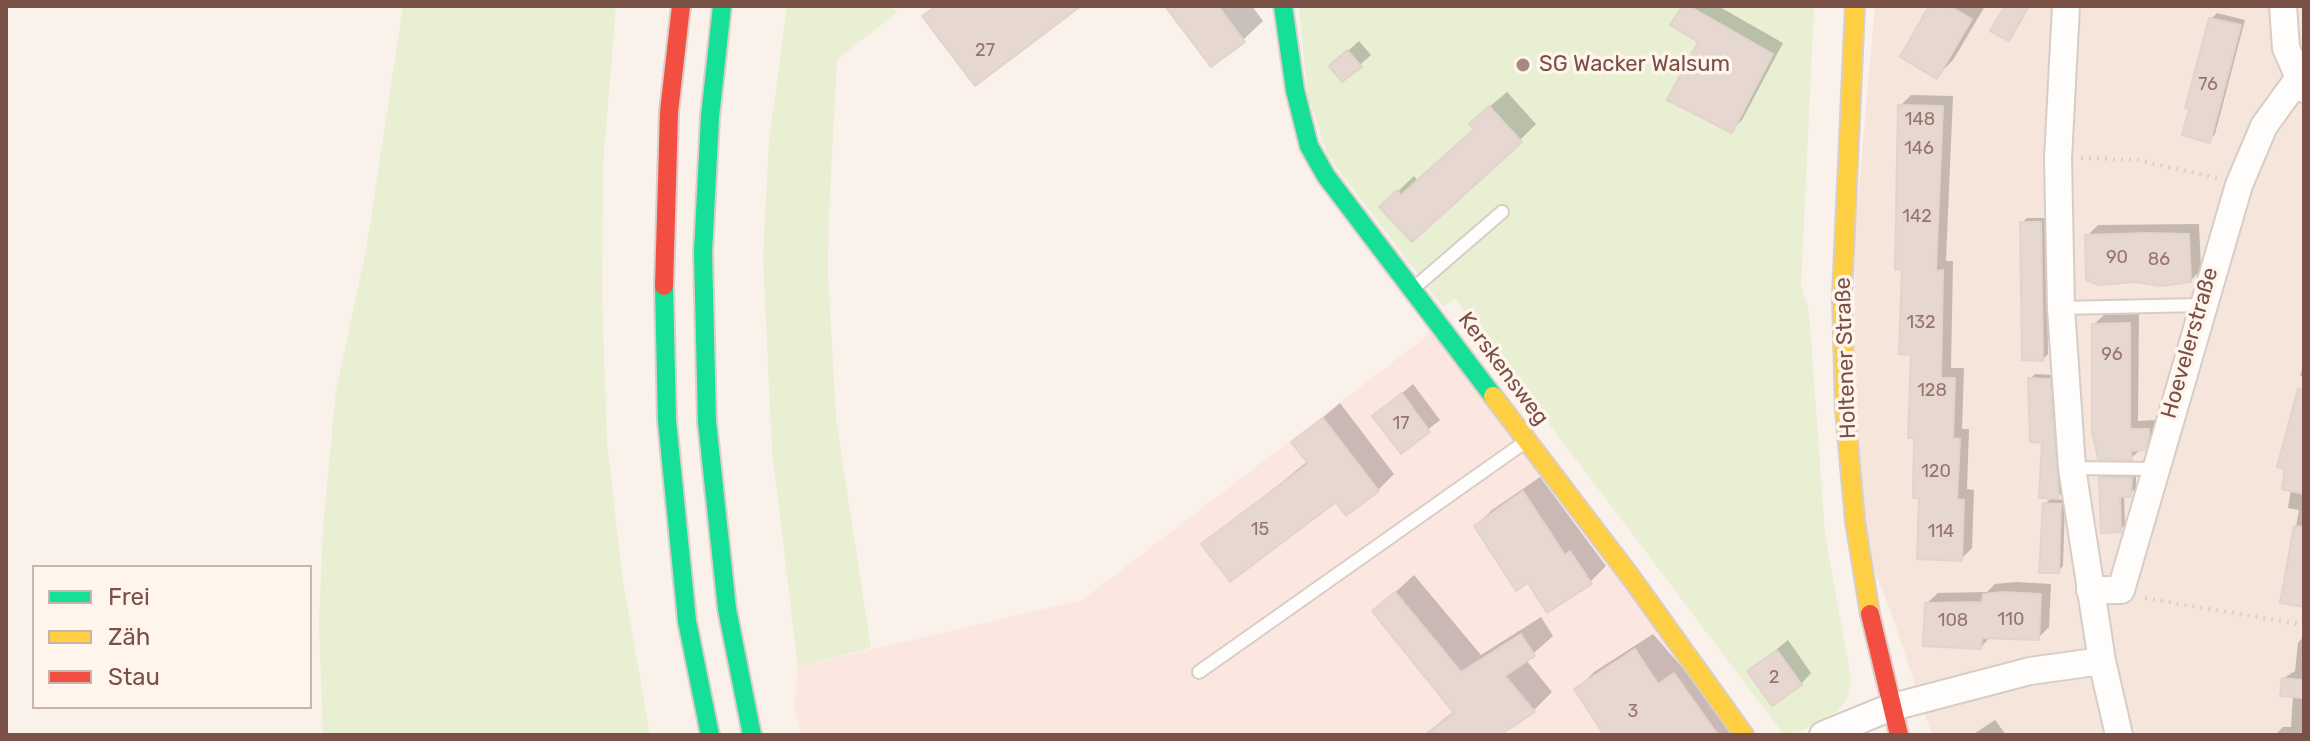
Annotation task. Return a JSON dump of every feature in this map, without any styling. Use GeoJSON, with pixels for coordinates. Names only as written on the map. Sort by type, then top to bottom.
{"type":"FeatureCollection","features":[{"type":"Feature","properties":{"kind":"main road"},"geometry":{"type":"LineString","coordinates":[[681,6],[669,112],[663,247],[667,421],[687,621],[710,735]]}},
{"type":"Feature","properties":{"kind":"main road"},"geometry":{"type":"LineString","coordinates":[[722,6],[710,117],[703,252],[707,422],[727,609],[752,735]]}},
{"type":"Feature","properties":{"kind":"main road","name":"Kerskensweg"},"geometry":{"type":"LineString","coordinates":[[1283,6],[1295,90],[1309,146],[1326,176],[1527,440],[1744,735]]}},
{"type":"Feature","properties":{"kind":"main road","name":"Holtener Straße"},"geometry":{"type":"LineString","coordinates":[[1855,6],[1842,296],[1845,410],[1857,534],[1889,708],[1899,735]]}},
{"type":"Feature","properties":{"kind":"street"},"geometry":{"type":"LineString","coordinates":[[2066,6],[2058,159],[2061,308],[2072,468],[2102,661],[2119,735]]}},
{"type":"Feature","properties":{"kind":"street","name":"Hoevelerstraße"},"geometry":{"type":"LineString","coordinates":[[2121,590],[2137,542],[2154,469],[2201,305],[2239,185],[2264,126],[2301,84],[2286,48],[2283,6]]}},
{"type":"Feature","properties":{"kind":"street"},"geometry":{"type":"LineString","coordinates":[[2090,590],[2121,590]]}},
{"type":"Feature","properties":{"kind":"street"},"geometry":{"type":"LineString","coordinates":[[1823,735],[1889,708],[2030,671],[2102,661]]}},
{"type":"Feature","properties":{"kind":"lane"},"geometry":{"type":"LineString","coordinates":[[1413,289],[1502,212]]}},
{"type":"Feature","properties":{"kind":"lane"},"geometry":{"type":"LineString","coordinates":[[2061,308],[2201,305]]}},
{"type":"Feature","properties":{"kind":"lane"},"geometry":{"type":"LineString","coordinates":[[1199,672],[1527,440]]}},
{"type":"Feature","properties":{"kind":"lane"},"geometry":{"type":"LineString","coordinates":[[2072,468],[2154,469]]}},
{"type":"Feature","properties":{"kind":"path"},"geometry":{"type":"LineString","coordinates":[[2058,159],[2137,160],[2239,185]]}},
{"type":"Feature","properties":{"kind":"path"},"geometry":{"type":"LineString","coordinates":[[2121,590],[2135,596],[2304,625]]}},
{"type":"Feature","properties":{"kind":"shaded area"},"geometry":{"type":"Polygon","coordinates":[[[1875,6],[2304,6],[2304,735],[1932,735],[1892,615],[1855,521],[1855,232],[1875,6]]]}},
{"type":"Feature","properties":{"kind":"shaded area"},"geometry":{"type":"Polygon","coordinates":[[[1440,326],[1758,735],[801,735],[794,708],[798,667],[1082,600],[1440,326]]]}},
{"type":"Feature","properties":{"kind":"green space"},"geometry":{"type":"Polygon","coordinates":[[[403,6],[616,6],[603,165],[602,297],[607,443],[623,581],[650,735],[323,735],[319,624],[323,526],[336,391],[367,245],[403,6]]]}},
{"type":"Feature","properties":{"kind":"green space"},"geometry":{"type":"Polygon","coordinates":[[[787,6],[890,6],[897,13],[837,59],[829,212],[828,274],[836,419],[871,648],[798,667],[772,450],[763,256],[769,142],[787,6]]]}},
{"type":"Feature","properties":{"kind":"green space"},"geometry":{"type":"Polygon","coordinates":[[[1299,6],[1814,6],[1801,285],[1809,312],[1825,534],[1851,679],[1848,697],[1837,712],[1793,735],[1784,735],[1455,299],[1443,307],[1328,156],[1308,96],[1299,6]]]}},
{"type":"Feature","properties":{"kind":"building"},"geometry":{"type":"Polygon","coordinates":[[[936,6],[1081,6],[975,86],[922,16],[936,6]]]}},
{"type":"Feature","properties":{"kind":"building"},"geometry":{"type":"Polygon","coordinates":[[[1165,6],[1218,6],[1245,42],[1211,67],[1165,6]]]}},
{"type":"Feature","properties":{"kind":"building"},"geometry":{"type":"Polygon","coordinates":[[[1682,6],[1689,6],[1773,54],[1732,133],[1667,100],[1698,42],[1670,25],[1682,6]]]}},
{"type":"Feature","properties":{"kind":"building"},"geometry":{"type":"Polygon","coordinates":[[[1929,6],[1949,6],[1972,19],[1937,79],[1900,57],[1929,6]]]}},
{"type":"Feature","properties":{"kind":"building"},"geometry":{"type":"Polygon","coordinates":[[[2005,6],[2029,6],[2009,41],[1990,31],[2005,6]]]}},
{"type":"Feature","properties":{"kind":"building"},"geometry":{"type":"Polygon","coordinates":[[[2209,18],[2241,25],[2210,143],[2182,135],[2189,109],[2185,108],[2209,18]]]}},
{"type":"Feature","properties":{"kind":"building"},"geometry":{"type":"Polygon","coordinates":[[[1347,50],[1362,67],[1342,82],[1329,66],[1347,50]]]}},
{"type":"Feature","properties":{"kind":"building"},"geometry":{"type":"Polygon","coordinates":[[[1898,105],[1943,106],[1936,271],[1943,270],[1941,378],[1955,378],[1953,438],[1960,439],[1957,499],[1964,500],[1962,561],[1917,559],[1919,498],[1913,498],[1914,438],[1908,438],[1911,355],[1899,354],[1902,269],[1895,270],[1898,105]]]}},
{"type":"Feature","properties":{"kind":"building"},"geometry":{"type":"Polygon","coordinates":[[[1489,106],[1522,142],[1412,242],[1379,207],[1397,190],[1401,195],[1474,129],[1469,124],[1489,106]]]}},
{"type":"Feature","properties":{"kind":"building"},"geometry":{"type":"Polygon","coordinates":[[[2020,222],[2041,222],[2043,361],[2022,360],[2020,222]]]}},
{"type":"Feature","properties":{"kind":"building"},"geometry":{"type":"Polygon","coordinates":[[[2189,234],[2191,282],[2161,286],[2136,282],[2099,285],[2086,280],[2085,235],[2189,234]]]}},
{"type":"Feature","properties":{"kind":"building"},"geometry":{"type":"Polygon","coordinates":[[[2130,323],[2130,429],[2149,429],[2149,437],[2145,450],[2131,451],[2132,460],[2098,459],[2092,431],[2092,324],[2130,323]]]}},
{"type":"Feature","properties":{"kind":"building"},"geometry":{"type":"Polygon","coordinates":[[[2028,378],[2050,379],[2059,499],[2039,498],[2042,443],[2030,442],[2028,378]]]}},
{"type":"Feature","properties":{"kind":"building"},"geometry":{"type":"Polygon","coordinates":[[[2298,389],[2304,390],[2304,494],[2282,489],[2285,469],[2277,467],[2298,389]]]}},
{"type":"Feature","properties":{"kind":"building"},"geometry":{"type":"Polygon","coordinates":[[[1402,393],[1430,432],[1401,454],[1372,416],[1402,393]]]}},
{"type":"Feature","properties":{"kind":"building"},"geometry":{"type":"Polygon","coordinates":[[[1323,418],[1379,491],[1346,516],[1336,502],[1230,582],[1201,544],[1308,464],[1291,442],[1323,418]]]}},
{"type":"Feature","properties":{"kind":"building"},"geometry":{"type":"Polygon","coordinates":[[[2099,477],[2132,478],[2131,497],[2120,497],[2121,532],[2101,533],[2099,477]]]}},
{"type":"Feature","properties":{"kind":"building"},"geometry":{"type":"Polygon","coordinates":[[[1523,491],[1565,555],[1570,551],[1592,584],[1547,613],[1528,583],[1516,591],[1474,526],[1523,491]]]}},
{"type":"Feature","properties":{"kind":"building"},"geometry":{"type":"Polygon","coordinates":[[[2043,503],[2061,504],[2059,573],[2039,573],[2043,503]]]}},
{"type":"Feature","properties":{"kind":"building"},"geometry":{"type":"Polygon","coordinates":[[[2294,526],[2304,527],[2304,607],[2280,603],[2294,526]]]}},
{"type":"Feature","properties":{"kind":"building"},"geometry":{"type":"Polygon","coordinates":[[[1395,592],[1461,672],[1521,634],[1535,656],[1505,676],[1535,712],[1500,735],[1426,735],[1454,713],[1372,611],[1395,592]]]}},
{"type":"Feature","properties":{"kind":"building"},"geometry":{"type":"Polygon","coordinates":[[[1983,594],[2041,594],[2039,640],[1982,638],[1981,649],[1923,646],[1925,603],[1982,602],[1983,594]]]}},
{"type":"Feature","properties":{"kind":"building"},"geometry":{"type":"Polygon","coordinates":[[[1635,649],[1658,684],[1674,673],[1718,735],[1604,735],[1574,689],[1635,649]]]}},
{"type":"Feature","properties":{"kind":"building"},"geometry":{"type":"Polygon","coordinates":[[[1777,650],[1802,685],[1772,706],[1747,671],[1777,650]]]}},
{"type":"Feature","properties":{"kind":"building"},"geometry":{"type":"Polygon","coordinates":[[[2282,678],[2304,680],[2304,698],[2280,696],[2282,678]]]}},
{"type":"Feature","properties":{"kind":"traffic: fast"},"geometry":{"type":"LineString","coordinates":[[722,6],[710,117],[703,252],[707,422],[727,609],[752,735]]}},
{"type":"Feature","properties":{"kind":"traffic: fast"},"geometry":{"type":"LineString","coordinates":[[1283,6],[1295,90],[1309,146],[1326,176],[1493,396]]}},
{"type":"Feature","properties":{"kind":"traffic: fast"},"geometry":{"type":"LineString","coordinates":[[664,286],[667,421],[687,621],[710,735]]}},
{"type":"Feature","properties":{"kind":"traffic: slow"},"geometry":{"type":"LineString","coordinates":[[1855,6],[1842,296],[1845,410],[1855,521],[1870,614]]}},
{"type":"Feature","properties":{"kind":"traffic: slow"},"geometry":{"type":"LineString","coordinates":[[1493,396],[1630,576],[1744,735]]}},
{"type":"Feature","properties":{"kind":"traffic: jam"},"geometry":{"type":"LineString","coordinates":[[664,286],[669,112],[681,6]]}},
{"type":"Feature","properties":{"kind":"traffic: jam"},"geometry":{"type":"LineString","coordinates":[[1870,614],[1899,735]]}},
{"type":"Feature","properties":{"kind":"place","name":"SG Wacker Walsum"},"geometry":{"type":"Point","coordinates":[1523,65]}}]}
